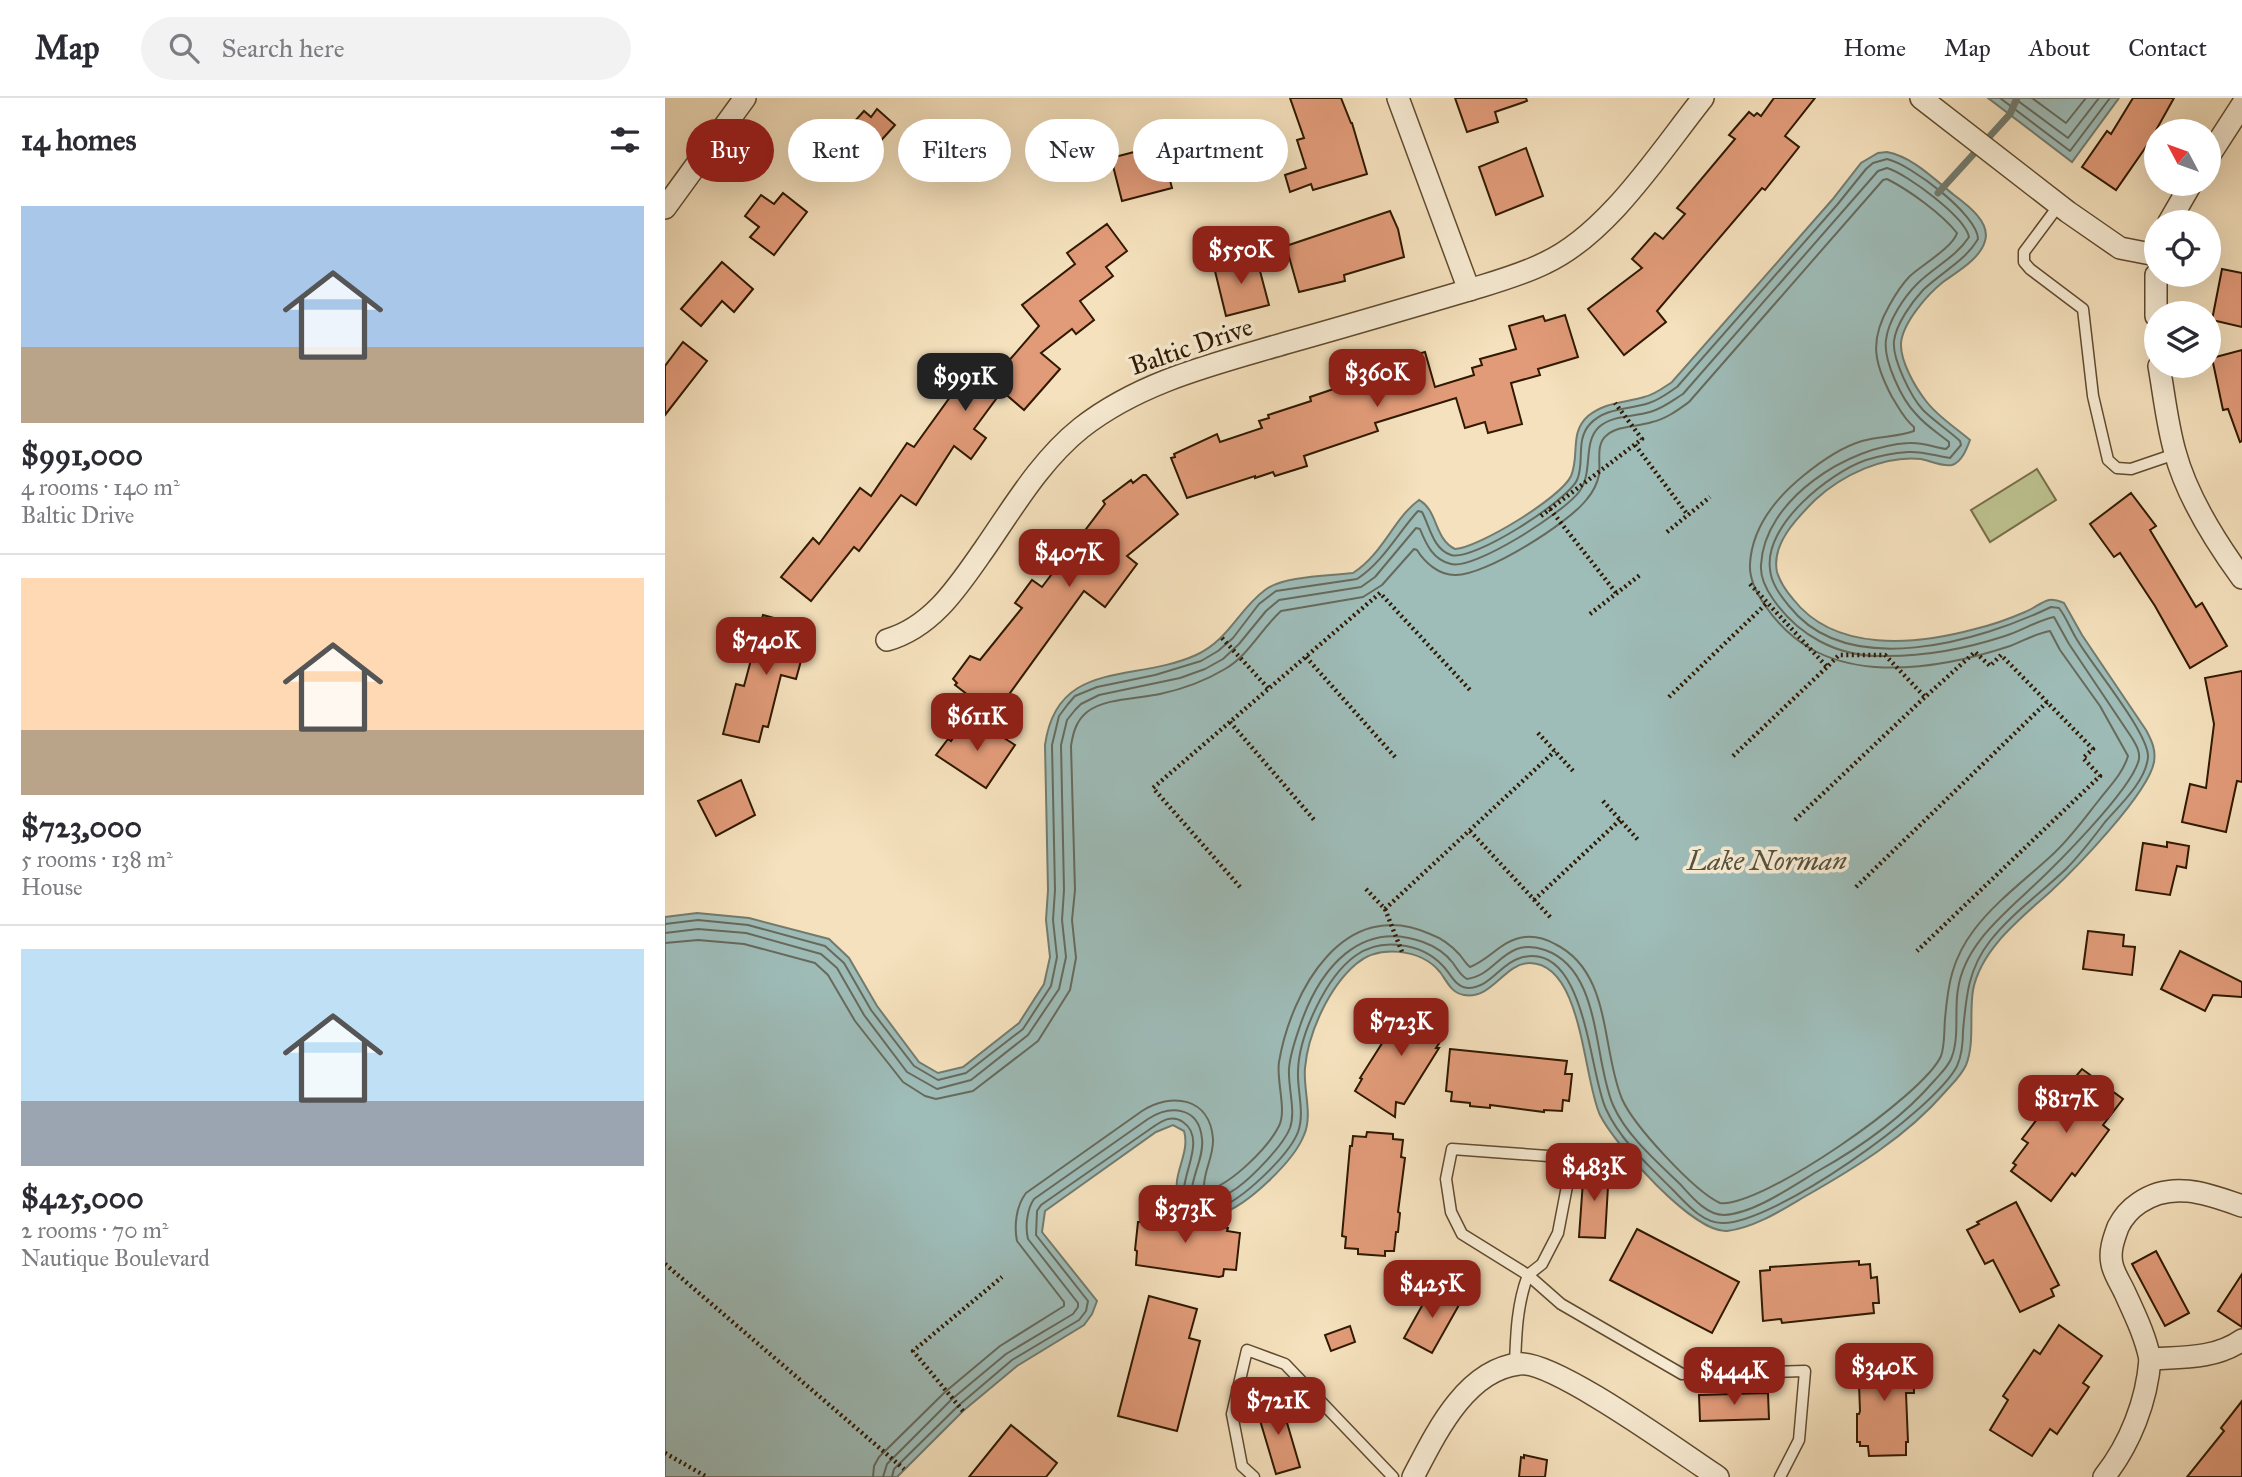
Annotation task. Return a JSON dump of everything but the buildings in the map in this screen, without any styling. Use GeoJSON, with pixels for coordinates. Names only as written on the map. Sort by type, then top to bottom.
{"type":"FeatureCollection","features":[{"type":"Feature","properties":{"kind":"street"},"geometry":{"type":"LineString","coordinates":[[665,208],[745,98]]}},
{"type":"Feature","properties":{"kind":"street"},"geometry":{"type":"LineString","coordinates":[[1398,98],[1469,290]]}},
{"type":"Feature","properties":{"kind":"street","name":"Baltic Drive"},"geometry":{"type":"LineString","coordinates":[[887,640],[901,636],[917,626],[953,594],[1050,457],[1081,428],[1118,403],[1148,387],[1201,368],[1512,277],[1547,262],[1595,230],[1703,98]]}},
{"type":"Feature","properties":{"kind":"street"},"geometry":{"type":"LineString","coordinates":[[1921,98],[2059,205],[2120,248],[2144,253]]}},
{"type":"Feature","properties":{"kind":"street"},"geometry":{"type":"LineString","coordinates":[[2221,137],[2242,105]]}},
{"type":"Feature","properties":{"kind":"street"},"geometry":{"type":"LineString","coordinates":[[2161,378],[2175,454],[2183,478],[2242,578]]}},
{"type":"Feature","properties":{"kind":"street"},"geometry":{"type":"LineString","coordinates":[[2104,1477],[2132,1430],[2141,1408],[2149,1375],[2150,1359],[2139,1321],[2112,1266],[2111,1254],[2121,1221],[2132,1208],[2145,1199],[2175,1190],[2207,1194],[2242,1206]]}},
{"type":"Feature","properties":{"kind":"street"},"geometry":{"type":"LineString","coordinates":[[2150,1359],[2215,1353],[2231,1348],[2242,1340]]}},
{"type":"Feature","properties":{"kind":"street"},"geometry":{"type":"LineString","coordinates":[[1413,1477],[1466,1393],[1484,1377],[1521,1363],[1537,1366],[1563,1378],[1634,1420],[1718,1477]]}},
{"type":"Feature","properties":{"kind":"lane"},"geometry":{"type":"LineString","coordinates":[[2059,205],[2024,251],[2024,262],[2083,309],[2093,396],[2108,460],[2117,468],[2131,469],[2175,454]]}},
{"type":"Feature","properties":{"kind":"lane"},"geometry":{"type":"LineString","coordinates":[[1515,1365],[1521,1292],[1528,1275],[1542,1264],[1558,1233],[1568,1181],[1562,1157],[1452,1149],[1445,1179],[1451,1212],[1462,1234],[1528,1275],[1562,1304],[1682,1374],[1805,1371],[1799,1440],[1780,1477]]}},
{"type":"Feature","properties":{"kind":"lane"},"geometry":{"type":"LineString","coordinates":[[1254,1477],[1242,1466],[1232,1414],[1247,1350],[1285,1364],[1393,1477]]}},
{"type":"Feature","properties":{"kind":"path"},"geometry":{"type":"LineString","coordinates":[[1541,516],[1642,439],[1615,402]]}},
{"type":"Feature","properties":{"kind":"path"},"geometry":{"type":"LineString","coordinates":[[1635,445],[1688,515]]}},
{"type":"Feature","properties":{"kind":"path"},"geometry":{"type":"LineString","coordinates":[[1667,532],[1710,497]]}},
{"type":"Feature","properties":{"kind":"path"},"geometry":{"type":"LineString","coordinates":[[1550,509],[1617,594]]}},
{"type":"Feature","properties":{"kind":"path"},"geometry":{"type":"LineString","coordinates":[[1590,614],[1640,575]]}},
{"type":"Feature","properties":{"kind":"path"},"geometry":{"type":"LineString","coordinates":[[1751,584],[1828,667]]}},
{"type":"Feature","properties":{"kind":"path"},"geometry":{"type":"LineString","coordinates":[[1240,887],[1153,788],[1305,657],[1380,593],[1470,690]]}},
{"type":"Feature","properties":{"kind":"path"},"geometry":{"type":"LineString","coordinates":[[1669,697],[1768,602]]}},
{"type":"Feature","properties":{"kind":"path"},"geometry":{"type":"LineString","coordinates":[[1222,638],[1269,689]]}},
{"type":"Feature","properties":{"kind":"path"},"geometry":{"type":"LineString","coordinates":[[1795,820],[1975,652],[1990,666],[2001,655],[2093,749],[2083,758],[2099,776],[1917,951]]}},
{"type":"Feature","properties":{"kind":"path"},"geometry":{"type":"LineString","coordinates":[[1733,756],[1839,655],[1885,655],[1925,697]]}},
{"type":"Feature","properties":{"kind":"path"},"geometry":{"type":"LineString","coordinates":[[1305,657],[1395,757]]}},
{"type":"Feature","properties":{"kind":"path"},"geometry":{"type":"LineString","coordinates":[[1856,887],[2047,702]]}},
{"type":"Feature","properties":{"kind":"path"},"geometry":{"type":"LineString","coordinates":[[1230,722],[1316,822]]}},
{"type":"Feature","properties":{"kind":"path"},"geometry":{"type":"LineString","coordinates":[[1538,733],[1574,772]]}},
{"type":"Feature","properties":{"kind":"path"},"geometry":{"type":"LineString","coordinates":[[1385,909],[1555,751]]}},
{"type":"Feature","properties":{"kind":"path"},"geometry":{"type":"LineString","coordinates":[[1602,801],[1639,841]]}},
{"type":"Feature","properties":{"kind":"path"},"geometry":{"type":"LineString","coordinates":[[1534,900],[1620,820]]}},
{"type":"Feature","properties":{"kind":"path"},"geometry":{"type":"LineString","coordinates":[[1470,831],[1552,919]]}},
{"type":"Feature","properties":{"kind":"path"},"geometry":{"type":"LineString","coordinates":[[1366,889],[1385,909],[1402,952]]}},
{"type":"Feature","properties":{"kind":"path"},"geometry":{"type":"LineString","coordinates":[[665,1264],[904,1469]]}},
{"type":"Feature","properties":{"kind":"path"},"geometry":{"type":"LineString","coordinates":[[963,1411],[913,1351],[1002,1277]]}},
{"type":"Feature","properties":{"kind":"path"},"geometry":{"type":"LineString","coordinates":[[665,1453],[707,1477]]}},
{"type":"Feature","properties":{"kind":"green space"},"geometry":{"type":"Polygon","coordinates":[[[2037,469],[2056,500],[1990,542],[1971,510],[2037,469]]]}},
{"type":"Feature","properties":{"kind":"water"},"geometry":{"type":"Polygon","coordinates":[[[1988,98],[2119,98],[2072,162],[1988,98]]]}},
{"type":"Feature","properties":{"kind":"water","name":"Lake Norman"},"geometry":{"type":"Polygon","coordinates":[[[1887,152],[1923,169],[1971,208],[1984,227],[1985,241],[1978,254],[1924,301],[1906,326],[1901,343],[1906,366],[1922,395],[1936,412],[1970,440],[1961,458],[1952,465],[1940,465],[1921,459],[1893,460],[1851,475],[1826,491],[1801,515],[1782,542],[1776,562],[1783,586],[1810,616],[1831,629],[1878,640],[1903,641],[1952,635],[2007,619],[2049,600],[2064,603],[2082,635],[2146,730],[2154,753],[2149,776],[2125,811],[2076,866],[2003,936],[1984,961],[1973,990],[1969,1056],[1962,1073],[1945,1092],[1914,1123],[1861,1163],[1777,1213],[1737,1229],[1727,1231],[1712,1228],[1695,1218],[1656,1185],[1608,1129],[1594,1098],[1579,1026],[1571,1002],[1561,982],[1548,968],[1530,963],[1521,965],[1482,992],[1464,995],[1453,989],[1432,964],[1422,958],[1399,952],[1376,954],[1356,964],[1346,974],[1321,1012],[1310,1040],[1305,1068],[1307,1127],[1299,1146],[1280,1169],[1256,1192],[1231,1209],[1214,1216],[1196,1214],[1186,1208],[1179,1197],[1177,1181],[1185,1140],[1184,1131],[1173,1125],[1156,1132],[1045,1211],[1042,1232],[1097,1301],[1092,1314],[1084,1325],[1017,1366],[963,1411],[897,1477],[665,1477],[665,917],[697,913],[749,918],[829,939],[849,958],[877,1006],[919,1062],[938,1073],[963,1067],[1019,1023],[1044,984],[1050,957],[1046,920],[1048,890],[1045,745],[1052,717],[1065,698],[1082,686],[1102,678],[1196,655],[1217,641],[1247,606],[1273,585],[1294,579],[1353,573],[1372,556],[1402,516],[1419,500],[1430,510],[1443,539],[1455,549],[1482,540],[1518,520],[1552,496],[1571,476],[1577,437],[1588,416],[1608,405],[1651,395],[1672,382],[1832,200],[1861,163],[1878,153],[1887,152]]]}},
{"type":"Feature","properties":{"kind":"waterway"},"geometry":{"type":"LineString","coordinates":[[1938,193],[2010,114],[2017,98]]}}]}
